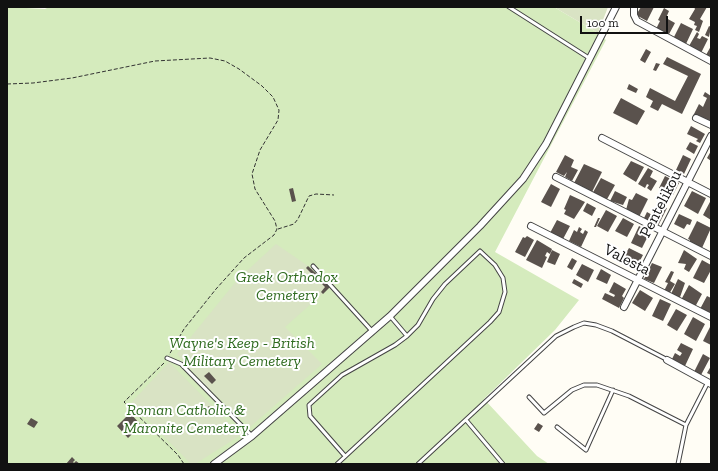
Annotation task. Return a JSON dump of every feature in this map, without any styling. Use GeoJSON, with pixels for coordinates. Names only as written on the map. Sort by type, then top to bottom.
{"type":"FeatureCollection","features":[{"type":"Feature","properties":{"kind":"street"},"geometry":{"type":"LineString","coordinates":[[214,464],[252,436],[390,316],[480,226],[523,179],[546,144],[591,59],[616,7]]}},
{"type":"Feature","properties":{"kind":"street"},"geometry":{"type":"LineString","coordinates":[[634,7],[634,18],[640,23],[711,61]]}},
{"type":"Feature","properties":{"kind":"street"},"geometry":{"type":"LineString","coordinates":[[696,118],[711,125]]}},
{"type":"Feature","properties":{"kind":"street","name":"Pentelikou"},"geometry":{"type":"LineString","coordinates":[[624,306],[711,136]]}},
{"type":"Feature","properties":{"kind":"street"},"geometry":{"type":"LineString","coordinates":[[602,138],[711,194]]}},
{"type":"Feature","properties":{"kind":"street"},"geometry":{"type":"LineString","coordinates":[[556,177],[711,256]]}},
{"type":"Feature","properties":{"kind":"street","name":"Valesta"},"geometry":{"type":"LineString","coordinates":[[531,226],[711,317]]}},
{"type":"Feature","properties":{"kind":"street"},"geometry":{"type":"LineString","coordinates":[[666,359],[710,383]]}},
{"type":"Feature","properties":{"kind":"lane"},"geometry":{"type":"LineString","coordinates":[[509,7],[591,59]]}},
{"type":"Feature","properties":{"kind":"lane"},"geometry":{"type":"LineString","coordinates":[[337,464],[346,456],[473,338],[499,312],[505,292],[503,278],[495,265],[480,251],[445,284],[433,299],[418,325],[407,336],[395,345],[342,375],[310,405],[310,416],[346,456]]}},
{"type":"Feature","properties":{"kind":"lane"},"geometry":{"type":"LineString","coordinates":[[313,266],[372,331]]}},
{"type":"Feature","properties":{"kind":"lane"},"geometry":{"type":"LineString","coordinates":[[390,316],[407,336]]}},
{"type":"Feature","properties":{"kind":"lane"},"geometry":{"type":"LineString","coordinates":[[418,464],[556,336],[584,323],[596,325],[612,331],[666,359]]}},
{"type":"Feature","properties":{"kind":"lane"},"geometry":{"type":"LineString","coordinates":[[167,358],[181,364],[252,436]]}},
{"type":"Feature","properties":{"kind":"lane"},"geometry":{"type":"LineString","coordinates":[[678,464],[686,425],[710,383]]}},
{"type":"Feature","properties":{"kind":"lane"},"geometry":{"type":"LineString","coordinates":[[529,397],[544,413],[572,390],[584,385],[597,385],[629,396],[686,425]]}},
{"type":"Feature","properties":{"kind":"lane"},"geometry":{"type":"LineString","coordinates":[[557,427],[586,450],[613,390]]}},
{"type":"Feature","properties":{"kind":"lane"},"geometry":{"type":"LineString","coordinates":[[466,420],[503,464]]}},
{"type":"Feature","properties":{"kind":"path"},"geometry":{"type":"LineString","coordinates":[[7,84],[33,83],[72,78],[155,61],[210,58],[218,59],[230,64],[262,86],[273,97],[279,110],[278,120],[260,150],[252,174],[255,189],[275,221],[277,229],[274,235],[244,258],[216,289],[184,329],[161,366],[124,402],[178,455],[184,464]]}},
{"type":"Feature","properties":{"kind":"path"},"geometry":{"type":"LineString","coordinates":[[277,229],[294,224],[309,196],[316,194],[334,195]]}},
{"type":"Feature","properties":{"kind":"green space","name":"Greek Orthodox Cemetery"},"geometry":{"type":"Polygon","coordinates":[[[7,7],[45,9],[49,7],[554,7],[598,33],[606,40],[495,252],[579,300],[555,330],[484,399],[537,456],[549,464],[7,464],[7,7]]]}},
{"type":"Feature","properties":{"kind":"green space"},"geometry":{"type":"Polygon","coordinates":[[[554,7],[608,7],[598,33],[554,7]]]}},
{"type":"Feature","properties":{"kind":"green space","name":"Wayne's Keep - British Military Cemetery"},"geometry":{"type":"Polygon","coordinates":[[[276,244],[308,266],[330,287],[285,327],[322,364],[250,427],[207,387],[177,354],[238,279],[276,244]]]}},
{"type":"Feature","properties":{"kind":"green space","name":"Roman Catholic & Maronite Cemetery"},"geometry":{"type":"Polygon","coordinates":[[[169,362],[241,435],[195,464],[191,464],[131,403],[169,362]]]}},
{"type":"Feature","properties":{"kind":"building"},"geometry":{"type":"Polygon","coordinates":[[[641,7],[654,7],[647,21],[636,15],[641,7]]]}},
{"type":"Feature","properties":{"kind":"building"},"geometry":{"type":"Polygon","coordinates":[[[694,7],[707,7],[700,19],[703,21],[699,32],[695,30],[697,26],[694,25],[695,22],[689,19],[695,9],[694,7]]]}},
{"type":"Feature","properties":{"kind":"building"},"geometry":{"type":"Polygon","coordinates":[[[664,8],[669,11],[666,18],[675,23],[668,36],[656,29],[660,21],[658,20],[664,8]]]}},
{"type":"Feature","properties":{"kind":"building"},"geometry":{"type":"Polygon","coordinates":[[[681,23],[693,29],[685,46],[673,39],[681,23]]]}},
{"type":"Feature","properties":{"kind":"building"},"geometry":{"type":"Polygon","coordinates":[[[709,26],[711,27],[709,37],[705,35],[709,26]]]}},
{"type":"Feature","properties":{"kind":"building"},"geometry":{"type":"Polygon","coordinates":[[[697,32],[699,34],[697,38],[700,39],[702,36],[708,39],[701,53],[689,46],[697,32]]]}},
{"type":"Feature","properties":{"kind":"building"},"geometry":{"type":"Polygon","coordinates":[[[711,46],[711,57],[706,55],[711,46]]]}},
{"type":"Feature","properties":{"kind":"building"},"geometry":{"type":"Polygon","coordinates":[[[646,49],[651,52],[645,63],[640,60],[646,49]]]}},
{"type":"Feature","properties":{"kind":"building"},"geometry":{"type":"Polygon","coordinates":[[[667,57],[701,74],[682,114],[662,104],[658,111],[650,107],[653,101],[646,97],[650,88],[675,101],[688,76],[663,64],[667,57]]]}},
{"type":"Feature","properties":{"kind":"building"},"geometry":{"type":"Polygon","coordinates":[[[656,63],[660,64],[656,71],[653,70],[656,63]]]}},
{"type":"Feature","properties":{"kind":"building"},"geometry":{"type":"Polygon","coordinates":[[[629,84],[638,89],[636,93],[627,89],[629,84]]]}},
{"type":"Feature","properties":{"kind":"building"},"geometry":{"type":"Polygon","coordinates":[[[705,92],[711,96],[711,122],[694,114],[699,104],[703,107],[707,98],[703,96],[705,92]]]}},
{"type":"Feature","properties":{"kind":"building"},"geometry":{"type":"Polygon","coordinates":[[[621,98],[645,111],[637,125],[613,113],[621,98]]]}},
{"type":"Feature","properties":{"kind":"building"},"geometry":{"type":"Polygon","coordinates":[[[691,126],[705,134],[700,143],[696,141],[698,139],[687,134],[691,126]]]}},
{"type":"Feature","properties":{"kind":"building"},"geometry":{"type":"Polygon","coordinates":[[[690,142],[698,146],[694,154],[686,149],[690,142]]]}},
{"type":"Feature","properties":{"kind":"building"},"geometry":{"type":"Polygon","coordinates":[[[711,151],[711,161],[707,158],[711,151]]]}},
{"type":"Feature","properties":{"kind":"building"},"geometry":{"type":"Polygon","coordinates":[[[565,155],[574,160],[571,167],[578,170],[572,181],[565,177],[567,172],[564,176],[556,172],[565,155]]]}},
{"type":"Feature","properties":{"kind":"building"},"geometry":{"type":"Polygon","coordinates":[[[683,155],[691,159],[684,174],[676,170],[683,155]]]}},
{"type":"Feature","properties":{"kind":"building"},"geometry":{"type":"Polygon","coordinates":[[[631,161],[644,167],[636,182],[623,174],[631,161]]]}},
{"type":"Feature","properties":{"kind":"building"},"geometry":{"type":"Polygon","coordinates":[[[584,164],[602,172],[591,194],[573,185],[584,164]]]}},
{"type":"Feature","properties":{"kind":"building"},"geometry":{"type":"Polygon","coordinates":[[[648,168],[653,171],[650,177],[657,181],[651,191],[647,188],[649,185],[647,184],[645,188],[638,184],[648,168]]]}},
{"type":"Feature","properties":{"kind":"building"},"geometry":{"type":"Polygon","coordinates":[[[665,176],[679,183],[673,195],[659,188],[665,176]]]}},
{"type":"Feature","properties":{"kind":"building"},"geometry":{"type":"Polygon","coordinates":[[[601,178],[615,185],[606,201],[592,194],[601,178]]]}},
{"type":"Feature","properties":{"kind":"building"},"geometry":{"type":"Polygon","coordinates":[[[551,184],[560,189],[551,207],[541,202],[551,184]]]}},
{"type":"Feature","properties":{"kind":"building"},"geometry":{"type":"Polygon","coordinates":[[[293,188],[296,201],[292,202],[289,189],[293,188]]]}},
{"type":"Feature","properties":{"kind":"building"},"geometry":{"type":"Polygon","coordinates":[[[615,191],[627,197],[623,205],[610,201],[615,191]]]}},
{"type":"Feature","properties":{"kind":"building"},"geometry":{"type":"Polygon","coordinates":[[[692,191],[706,198],[698,214],[684,206],[692,191]]]}},
{"type":"Feature","properties":{"kind":"building"},"geometry":{"type":"Polygon","coordinates":[[[636,193],[648,199],[639,217],[626,210],[629,199],[632,200],[636,193]]]}},
{"type":"Feature","properties":{"kind":"building"},"geometry":{"type":"Polygon","coordinates":[[[570,195],[585,202],[574,219],[564,214],[566,210],[564,209],[570,195]]]}},
{"type":"Feature","properties":{"kind":"building"},"geometry":{"type":"Polygon","coordinates":[[[711,200],[711,220],[703,215],[711,200]]]}},
{"type":"Feature","properties":{"kind":"building"},"geometry":{"type":"Polygon","coordinates":[[[587,203],[596,208],[592,216],[583,211],[587,203]]]}},
{"type":"Feature","properties":{"kind":"building"},"geometry":{"type":"Polygon","coordinates":[[[660,205],[667,208],[658,226],[644,218],[647,212],[654,216],[660,205]]]}},
{"type":"Feature","properties":{"kind":"building"},"geometry":{"type":"Polygon","coordinates":[[[606,210],[617,216],[608,232],[597,226],[606,210]]]}},
{"type":"Feature","properties":{"kind":"building"},"geometry":{"type":"Polygon","coordinates":[[[679,214],[692,220],[690,225],[687,224],[684,229],[674,224],[679,214]]]}},
{"type":"Feature","properties":{"kind":"building"},"geometry":{"type":"Polygon","coordinates":[[[598,218],[600,218],[596,227],[594,227],[598,218]]]}},
{"type":"Feature","properties":{"kind":"building"},"geometry":{"type":"Polygon","coordinates":[[[623,218],[634,224],[627,237],[615,231],[623,218]]]}},
{"type":"Feature","properties":{"kind":"building"},"geometry":{"type":"Polygon","coordinates":[[[557,220],[570,226],[563,239],[550,233],[557,220]]]}},
{"type":"Feature","properties":{"kind":"building"},"geometry":{"type":"Polygon","coordinates":[[[697,221],[711,228],[702,248],[689,244],[690,240],[688,239],[697,221]]]}},
{"type":"Feature","properties":{"kind":"building"},"geometry":{"type":"Polygon","coordinates":[[[639,226],[650,232],[642,248],[631,243],[639,226]]]}},
{"type":"Feature","properties":{"kind":"building"},"geometry":{"type":"Polygon","coordinates":[[[579,227],[582,229],[580,232],[583,234],[585,230],[588,232],[581,247],[569,241],[574,230],[577,232],[579,227]]]}},
{"type":"Feature","properties":{"kind":"building"},"geometry":{"type":"Polygon","coordinates":[[[527,236],[534,240],[525,257],[515,252],[523,237],[525,238],[527,236]]]}},
{"type":"Feature","properties":{"kind":"building"},"geometry":{"type":"Polygon","coordinates":[[[537,240],[552,249],[550,254],[547,252],[545,256],[547,257],[542,268],[526,260],[537,240]]]}},
{"type":"Feature","properties":{"kind":"building"},"geometry":{"type":"Polygon","coordinates":[[[629,248],[643,255],[635,270],[621,262],[629,248]]]}},
{"type":"Feature","properties":{"kind":"building"},"geometry":{"type":"Polygon","coordinates":[[[552,250],[560,254],[555,265],[547,262],[552,250]]]}},
{"type":"Feature","properties":{"kind":"building"},"geometry":{"type":"Polygon","coordinates":[[[684,250],[697,259],[689,272],[684,269],[686,264],[678,263],[684,250]]]}},
{"type":"Feature","properties":{"kind":"building"},"geometry":{"type":"Polygon","coordinates":[[[572,258],[577,261],[572,270],[567,267],[572,258]]]}},
{"type":"Feature","properties":{"kind":"building"},"geometry":{"type":"Polygon","coordinates":[[[702,260],[711,265],[711,270],[704,283],[693,278],[702,260]]]}},
{"type":"Feature","properties":{"kind":"building"},"geometry":{"type":"Polygon","coordinates":[[[652,263],[662,267],[654,283],[644,279],[652,263]]]}},
{"type":"Feature","properties":{"kind":"building"},"geometry":{"type":"Polygon","coordinates":[[[582,264],[594,270],[588,282],[576,275],[582,264]]]}},
{"type":"Feature","properties":{"kind":"building"},"geometry":{"type":"Polygon","coordinates":[[[308,266],[330,287],[323,294],[321,292],[325,287],[306,268],[308,266]]]}},
{"type":"Feature","properties":{"kind":"building"},"geometry":{"type":"Polygon","coordinates":[[[601,269],[611,275],[607,284],[596,279],[601,269]]]}},
{"type":"Feature","properties":{"kind":"building"},"geometry":{"type":"Polygon","coordinates":[[[671,271],[674,272],[670,281],[675,284],[669,294],[664,291],[668,283],[665,282],[671,271]]]}},
{"type":"Feature","properties":{"kind":"building"},"geometry":{"type":"Polygon","coordinates":[[[574,279],[583,284],[581,288],[572,283],[574,279]]]}},
{"type":"Feature","properties":{"kind":"building"},"geometry":{"type":"Polygon","coordinates":[[[678,279],[685,283],[679,300],[670,296],[678,279]]]}},
{"type":"Feature","properties":{"kind":"building"},"geometry":{"type":"Polygon","coordinates":[[[614,282],[626,289],[622,296],[624,298],[619,308],[602,299],[605,293],[614,297],[615,295],[609,292],[614,282]]]}},
{"type":"Feature","properties":{"kind":"building"},"geometry":{"type":"Polygon","coordinates":[[[689,285],[702,294],[695,307],[681,300],[689,285]]]}},
{"type":"Feature","properties":{"kind":"building"},"geometry":{"type":"Polygon","coordinates":[[[640,290],[653,298],[645,311],[632,303],[640,290]]]}},
{"type":"Feature","properties":{"kind":"building"},"geometry":{"type":"Polygon","coordinates":[[[707,296],[711,298],[711,315],[700,309],[707,296]]]}},
{"type":"Feature","properties":{"kind":"building"},"geometry":{"type":"Polygon","coordinates":[[[660,299],[671,304],[663,321],[652,316],[660,299]]]}},
{"type":"Feature","properties":{"kind":"building"},"geometry":{"type":"Polygon","coordinates":[[[676,309],[687,315],[677,331],[667,325],[676,309]]]}},
{"type":"Feature","properties":{"kind":"building"},"geometry":{"type":"Polygon","coordinates":[[[693,317],[705,324],[696,341],[684,334],[693,317]]]}},
{"type":"Feature","properties":{"kind":"building"},"geometry":{"type":"Polygon","coordinates":[[[711,325],[711,345],[703,341],[711,325]]]}},
{"type":"Feature","properties":{"kind":"building"},"geometry":{"type":"Polygon","coordinates":[[[681,343],[693,349],[685,366],[672,359],[675,353],[680,356],[682,353],[677,350],[681,343]]]}},
{"type":"Feature","properties":{"kind":"building"},"geometry":{"type":"Polygon","coordinates":[[[703,354],[710,358],[701,375],[694,372],[703,354]]]}},
{"type":"Feature","properties":{"kind":"building"},"geometry":{"type":"Polygon","coordinates":[[[711,366],[711,375],[707,373],[711,366]]]}},
{"type":"Feature","properties":{"kind":"building"},"geometry":{"type":"Polygon","coordinates":[[[209,372],[216,380],[212,384],[204,376],[209,372]]]}},
{"type":"Feature","properties":{"kind":"building"},"geometry":{"type":"Polygon","coordinates":[[[209,406],[213,409],[207,415],[203,412],[209,406]]]}},
{"type":"Feature","properties":{"kind":"building"},"geometry":{"type":"Polygon","coordinates":[[[130,413],[141,425],[128,438],[117,426],[130,413]]]}},
{"type":"Feature","properties":{"kind":"building"},"geometry":{"type":"Polygon","coordinates":[[[31,418],[38,422],[34,428],[27,424],[31,418]]]}},
{"type":"Feature","properties":{"kind":"building"},"geometry":{"type":"Polygon","coordinates":[[[538,423],[543,426],[539,432],[534,429],[538,423]]]}},
{"type":"Feature","properties":{"kind":"building"},"geometry":{"type":"Polygon","coordinates":[[[72,457],[75,460],[73,462],[74,463],[76,461],[80,464],[66,464],[72,457]]]}}]}
